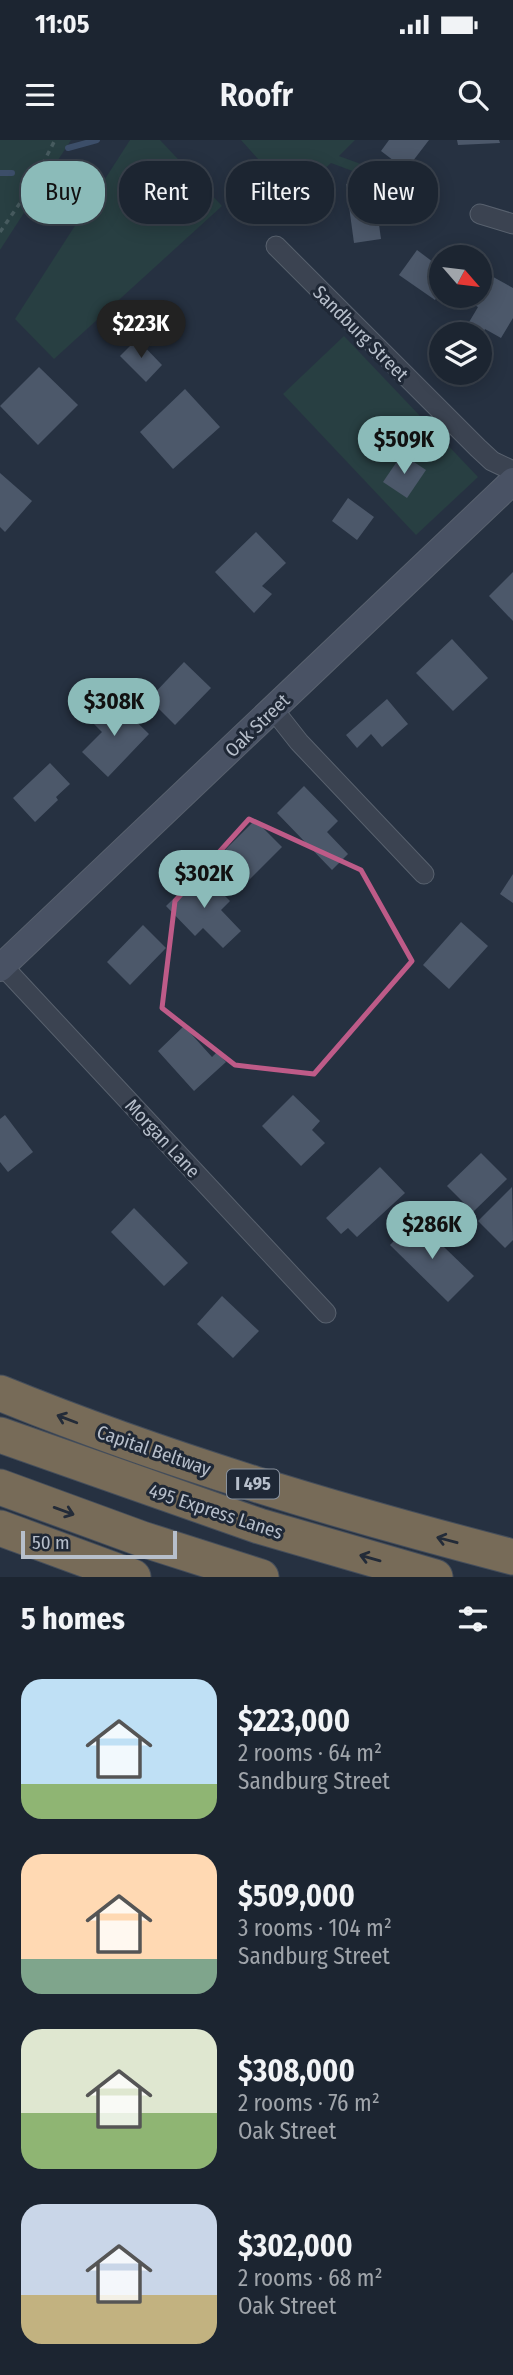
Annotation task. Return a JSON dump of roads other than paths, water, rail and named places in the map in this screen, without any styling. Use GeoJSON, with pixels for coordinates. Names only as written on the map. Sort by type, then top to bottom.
{"type":"FeatureCollection","features":[{"type":"Feature","properties":{"kind":"highway","name":"Capital Beltway"},"geometry":{"type":"LineString","coordinates":[[0,1393],[120,1439],[290,1496],[513,1557]]}},
{"type":"Feature","properties":{"kind":"highway","name":"495 Express Lanes"},"geometry":{"type":"LineString","coordinates":[[0,1435],[259,1526],[435,1577]]}},
{"type":"Feature","properties":{"kind":"highway"},"geometry":{"type":"LineString","coordinates":[[0,1487],[142,1539],[261,1577]]}},
{"type":"Feature","properties":{"kind":"highway"},"geometry":{"type":"LineString","coordinates":[[0,1528],[133,1577]]}},
{"type":"Feature","properties":{"kind":"street"},"geometry":{"type":"LineString","coordinates":[[480,214],[513,224]]}},
{"type":"Feature","properties":{"kind":"street","name":"Sandburg Street"},"geometry":{"type":"LineString","coordinates":[[276,246],[478,448],[492,461],[513,471]]}},
{"type":"Feature","properties":{"kind":"street","name":"Oak Street"},"geometry":{"type":"LineString","coordinates":[[1,965],[513,481]]}},
{"type":"Feature","properties":{"kind":"street"},"geometry":{"type":"LineString","coordinates":[[273,709],[299,742],[424,874]]}},
{"type":"Feature","properties":{"kind":"street","name":"Morgan Lane"},"geometry":{"type":"LineString","coordinates":[[1,965],[326,1313]]}},
{"type":"Feature","properties":{"kind":"waterway"},"geometry":{"type":"LineString","coordinates":[[68,148],[97,140]]}},
{"type":"Feature","properties":{"kind":"waterway"},"geometry":{"type":"LineString","coordinates":[[0,173],[12,173]]}}]}
